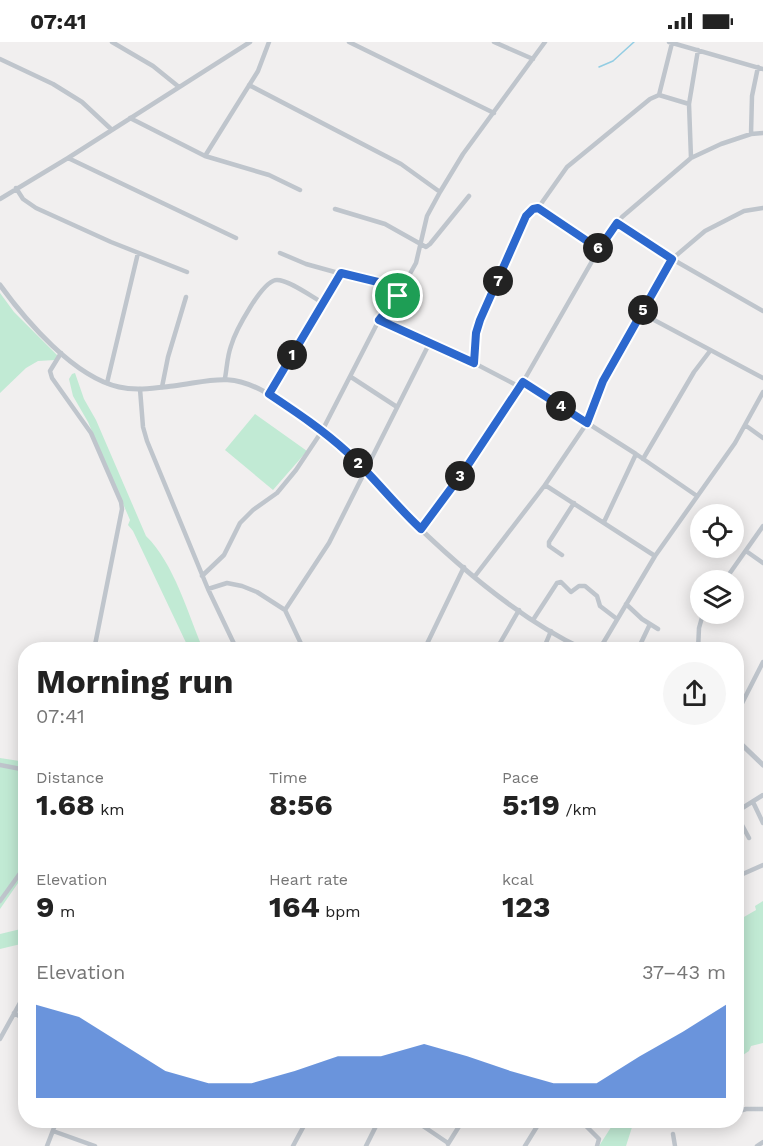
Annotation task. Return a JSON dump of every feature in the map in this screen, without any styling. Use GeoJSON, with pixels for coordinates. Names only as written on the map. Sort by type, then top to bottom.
{"type":"FeatureCollection","features":[{"type":"Feature","properties":{"kind":"street"},"geometry":{"type":"LineString","coordinates":[[112,42],[153,66],[179,87]]}},
{"type":"Feature","properties":{"kind":"street"},"geometry":{"type":"LineString","coordinates":[[0,199],[250,42]]}},
{"type":"Feature","properties":{"kind":"street"},"geometry":{"type":"LineString","coordinates":[[205,156],[258,70],[269,42]]}},
{"type":"Feature","properties":{"kind":"street"},"geometry":{"type":"LineString","coordinates":[[349,42],[494,113]]}},
{"type":"Feature","properties":{"kind":"street"},"geometry":{"type":"LineString","coordinates":[[494,42],[534,59]]}},
{"type":"Feature","properties":{"kind":"street"},"geometry":{"type":"LineString","coordinates":[[202,576],[224,555],[240,523],[276,493],[296,470],[322,430],[379,320],[398,296],[416,263],[427,216],[440,192],[463,154],[545,42]]}},
{"type":"Feature","properties":{"kind":"street"},"geometry":{"type":"LineString","coordinates":[[659,95],[671,42],[760,68],[752,96],[751,134]]}},
{"type":"Feature","properties":{"kind":"street"},"geometry":{"type":"LineString","coordinates":[[691,158],[689,104],[698,50]]}},
{"type":"Feature","properties":{"kind":"street"},"geometry":{"type":"LineString","coordinates":[[0,59],[53,84],[82,102],[112,130]]}},
{"type":"Feature","properties":{"kind":"street"},"geometry":{"type":"LineString","coordinates":[[249,85],[401,164],[440,192]]}},
{"type":"Feature","properties":{"kind":"street"},"geometry":{"type":"LineString","coordinates":[[474,363],[476,333],[480,320],[526,216],[533,209],[538,208],[567,167],[650,99],[659,95],[689,104]]}},
{"type":"Feature","properties":{"kind":"street"},"geometry":{"type":"LineString","coordinates":[[130,118],[205,156],[269,175],[300,190]]}},
{"type":"Feature","properties":{"kind":"street"},"geometry":{"type":"LineString","coordinates":[[421,529],[464,471],[522,385],[599,249],[617,223],[664,179],[691,158],[721,144],[751,134],[763,133]]}},
{"type":"Feature","properties":{"kind":"street"},"geometry":{"type":"LineString","coordinates":[[68,158],[237,238]]}},
{"type":"Feature","properties":{"kind":"street"},"geometry":{"type":"LineString","coordinates":[[16,188],[22,199],[36,208],[187,272]]}},
{"type":"Feature","properties":{"kind":"street"},"geometry":{"type":"LineString","coordinates":[[335,209],[385,224],[424,247],[430,244],[469,196]]}},
{"type":"Feature","properties":{"kind":"street"},"geometry":{"type":"LineString","coordinates":[[538,208],[599,249]]}},
{"type":"Feature","properties":{"kind":"street"},"geometry":{"type":"LineString","coordinates":[[475,576],[545,485],[587,423],[603,381],[672,259],[705,231],[744,211],[763,208]]}},
{"type":"Feature","properties":{"kind":"street"},"geometry":{"type":"LineString","coordinates":[[617,223],[672,259],[763,311]]}},
{"type":"Feature","properties":{"kind":"street"},"geometry":{"type":"LineString","coordinates":[[107,383],[138,253]]}},
{"type":"Feature","properties":{"kind":"street"},"geometry":{"type":"LineString","coordinates":[[279,253],[306,264],[378,282],[398,296]]}},
{"type":"Feature","properties":{"kind":"street"},"geometry":{"type":"LineString","coordinates":[[269,394],[341,273]]}},
{"type":"Feature","properties":{"kind":"street"},"geometry":{"type":"LineString","coordinates":[[225,378],[230,347],[237,331],[257,298],[271,282],[277,280],[284,282],[323,303]]}},
{"type":"Feature","properties":{"kind":"street"},"geometry":{"type":"LineString","coordinates":[[0,285],[24,315],[61,352],[92,377],[119,387],[140,389],[225,378],[250,384],[269,394],[322,430],[365,469],[401,510],[464,567],[533,620],[571,642]]}},
{"type":"Feature","properties":{"kind":"street"},"geometry":{"type":"LineString","coordinates":[[162,387],[168,357],[186,297]]}},
{"type":"Feature","properties":{"kind":"street"},"geometry":{"type":"LineString","coordinates":[[641,313],[763,378]]}},
{"type":"Feature","properties":{"kind":"street"},"geometry":{"type":"LineString","coordinates":[[379,320],[522,385],[636,454],[696,496]]}},
{"type":"Feature","properties":{"kind":"street"},"geometry":{"type":"LineString","coordinates":[[285,610],[329,543],[430,342]]}},
{"type":"Feature","properties":{"kind":"street"},"geometry":{"type":"LineString","coordinates":[[643,459],[694,372],[710,351]]}},
{"type":"Feature","properties":{"kind":"street"},"geometry":{"type":"LineString","coordinates":[[61,352],[50,371],[52,378],[91,433],[122,509],[96,642]]}},
{"type":"Feature","properties":{"kind":"street"},"geometry":{"type":"LineString","coordinates":[[351,377],[397,407]]}},
{"type":"Feature","properties":{"kind":"street"},"geometry":{"type":"LineString","coordinates":[[140,389],[142,427],[147,441],[202,576],[233,642]]}},
{"type":"Feature","properties":{"kind":"street"},"geometry":{"type":"LineString","coordinates":[[604,642],[655,556],[746,425],[763,392]]}},
{"type":"Feature","properties":{"kind":"street"},"geometry":{"type":"LineString","coordinates":[[746,425],[763,438]]}},
{"type":"Feature","properties":{"kind":"street"},"geometry":{"type":"LineString","coordinates":[[604,522],[636,454]]}},
{"type":"Feature","properties":{"kind":"street"},"geometry":{"type":"LineString","coordinates":[[545,485],[655,556]]}},
{"type":"Feature","properties":{"kind":"street"},"geometry":{"type":"LineString","coordinates":[[562,555],[549,546],[549,542],[574,503]]}},
{"type":"Feature","properties":{"kind":"street"},"geometry":{"type":"LineString","coordinates":[[732,570],[763,526]]}},
{"type":"Feature","properties":{"kind":"street"},"geometry":{"type":"LineString","coordinates":[[746,550],[763,563]]}},
{"type":"Feature","properties":{"kind":"street"},"geometry":{"type":"LineString","coordinates":[[428,642],[464,567]]}},
{"type":"Feature","properties":{"kind":"street"},"geometry":{"type":"LineString","coordinates":[[533,620],[557,583],[561,582],[571,592],[579,586],[585,586],[597,596],[600,606],[617,619]]}},
{"type":"Feature","properties":{"kind":"street"},"geometry":{"type":"LineString","coordinates":[[208,589],[226,583],[243,586],[257,592],[285,610],[300,642]]}},
{"type":"Feature","properties":{"kind":"street"},"geometry":{"type":"LineString","coordinates":[[626,604],[658,629]]}},
{"type":"Feature","properties":{"kind":"street"},"geometry":{"type":"LineString","coordinates":[[501,642],[519,610]]}},
{"type":"Feature","properties":{"kind":"street"},"geometry":{"type":"LineString","coordinates":[[641,642],[650,624]]}},
{"type":"Feature","properties":{"kind":"street"},"geometry":{"type":"LineString","coordinates":[[698,642],[700,624]]}},
{"type":"Feature","properties":{"kind":"street"},"geometry":{"type":"LineString","coordinates":[[546,642],[551,631]]}},
{"type":"Feature","properties":{"kind":"street"},"geometry":{"type":"LineString","coordinates":[[744,699],[763,662]]}},
{"type":"Feature","properties":{"kind":"street"},"geometry":{"type":"LineString","coordinates":[[744,747],[763,765]]}},
{"type":"Feature","properties":{"kind":"street"},"geometry":{"type":"LineString","coordinates":[[0,765],[18,768]]}},
{"type":"Feature","properties":{"kind":"street"},"geometry":{"type":"LineString","coordinates":[[744,808],[763,795]]}},
{"type":"Feature","properties":{"kind":"street"},"geometry":{"type":"LineString","coordinates":[[753,802],[763,823]]}},
{"type":"Feature","properties":{"kind":"street"},"geometry":{"type":"LineString","coordinates":[[744,828],[749,838]]}},
{"type":"Feature","properties":{"kind":"street"},"geometry":{"type":"LineString","coordinates":[[744,873],[763,865]]}},
{"type":"Feature","properties":{"kind":"street"},"geometry":{"type":"LineString","coordinates":[[0,901],[18,876]]}},
{"type":"Feature","properties":{"kind":"street"},"geometry":{"type":"LineString","coordinates":[[0,1039],[18,1006]]}},
{"type":"Feature","properties":{"kind":"street"},"geometry":{"type":"LineString","coordinates":[[14,1013],[18,1015]]}},
{"type":"Feature","properties":{"kind":"street"},"geometry":{"type":"LineString","coordinates":[[744,1109],[763,1108]]}},
{"type":"Feature","properties":{"kind":"street"},"geometry":{"type":"LineString","coordinates":[[46,1146],[54,1128]]}},
{"type":"Feature","properties":{"kind":"street"},"geometry":{"type":"LineString","coordinates":[[293,1146],[303,1128]]}},
{"type":"Feature","properties":{"kind":"street"},"geometry":{"type":"LineString","coordinates":[[366,1146],[375,1128]]}},
{"type":"Feature","properties":{"kind":"street"},"geometry":{"type":"LineString","coordinates":[[425,1128],[448,1145],[458,1128]]}},
{"type":"Feature","properties":{"kind":"street"},"geometry":{"type":"LineString","coordinates":[[525,1146],[536,1128]]}},
{"type":"Feature","properties":{"kind":"street"},"geometry":{"type":"LineString","coordinates":[[589,1128],[599,1138],[597,1146]]}},
{"type":"Feature","properties":{"kind":"street"},"geometry":{"type":"LineString","coordinates":[[53,1131],[95,1146]]}},
{"type":"Feature","properties":{"kind":"street"},"geometry":{"type":"LineString","coordinates":[[674,1134],[675,1146]]}},
{"type":"Feature","properties":{"kind":"street"},"geometry":{"type":"LineString","coordinates":[[756,1146],[763,1142]]}},
{"type":"Feature","properties":{"kind":"green space"},"geometry":{"type":"Polygon","coordinates":[[[0,293],[14,312],[58,356],[55,360],[38,361],[26,368],[0,393],[0,293]]]}},
{"type":"Feature","properties":{"kind":"green space"},"geometry":{"type":"Polygon","coordinates":[[[75,373],[84,399],[96,420],[146,536],[165,560],[172,574],[200,642],[186,642],[133,531],[128,525],[130,520],[88,422],[73,396],[69,379],[75,373]]]}},
{"type":"Feature","properties":{"kind":"green space"},"geometry":{"type":"Polygon","coordinates":[[[255,414],[307,451],[273,490],[225,450],[255,414]]]}},
{"type":"Feature","properties":{"kind":"green space"},"geometry":{"type":"Polygon","coordinates":[[[0,758],[18,761],[18,883],[0,909],[0,758]]]}},
{"type":"Feature","properties":{"kind":"green space"},"geometry":{"type":"Polygon","coordinates":[[[763,901],[763,1043],[751,1046],[744,1054],[744,917],[756,910],[755,906],[763,901]]]}},
{"type":"Feature","properties":{"kind":"green space"},"geometry":{"type":"Polygon","coordinates":[[[18,930],[18,945],[0,949],[0,934],[18,930]]]}},
{"type":"Feature","properties":{"kind":"green space"},"geometry":{"type":"Polygon","coordinates":[[[611,1128],[632,1128],[626,1146],[599,1146],[611,1128]]]}},
{"type":"Feature","properties":{"kind":"waterway"},"geometry":{"type":"LineString","coordinates":[[599,67],[613,61],[634,42]]}},
{"type":"Feature","properties":{"kind":"route"},"geometry":{"type":"LineString","coordinates":[[538,208],[599,249],[617,223],[672,259],[603,381],[587,423],[523,382],[464,471],[421,529],[347,452],[322,430],[269,394],[341,273],[378,282],[398,296],[379,320],[474,363],[476,333],[480,320],[526,216],[533,209],[538,208]]}}]}
